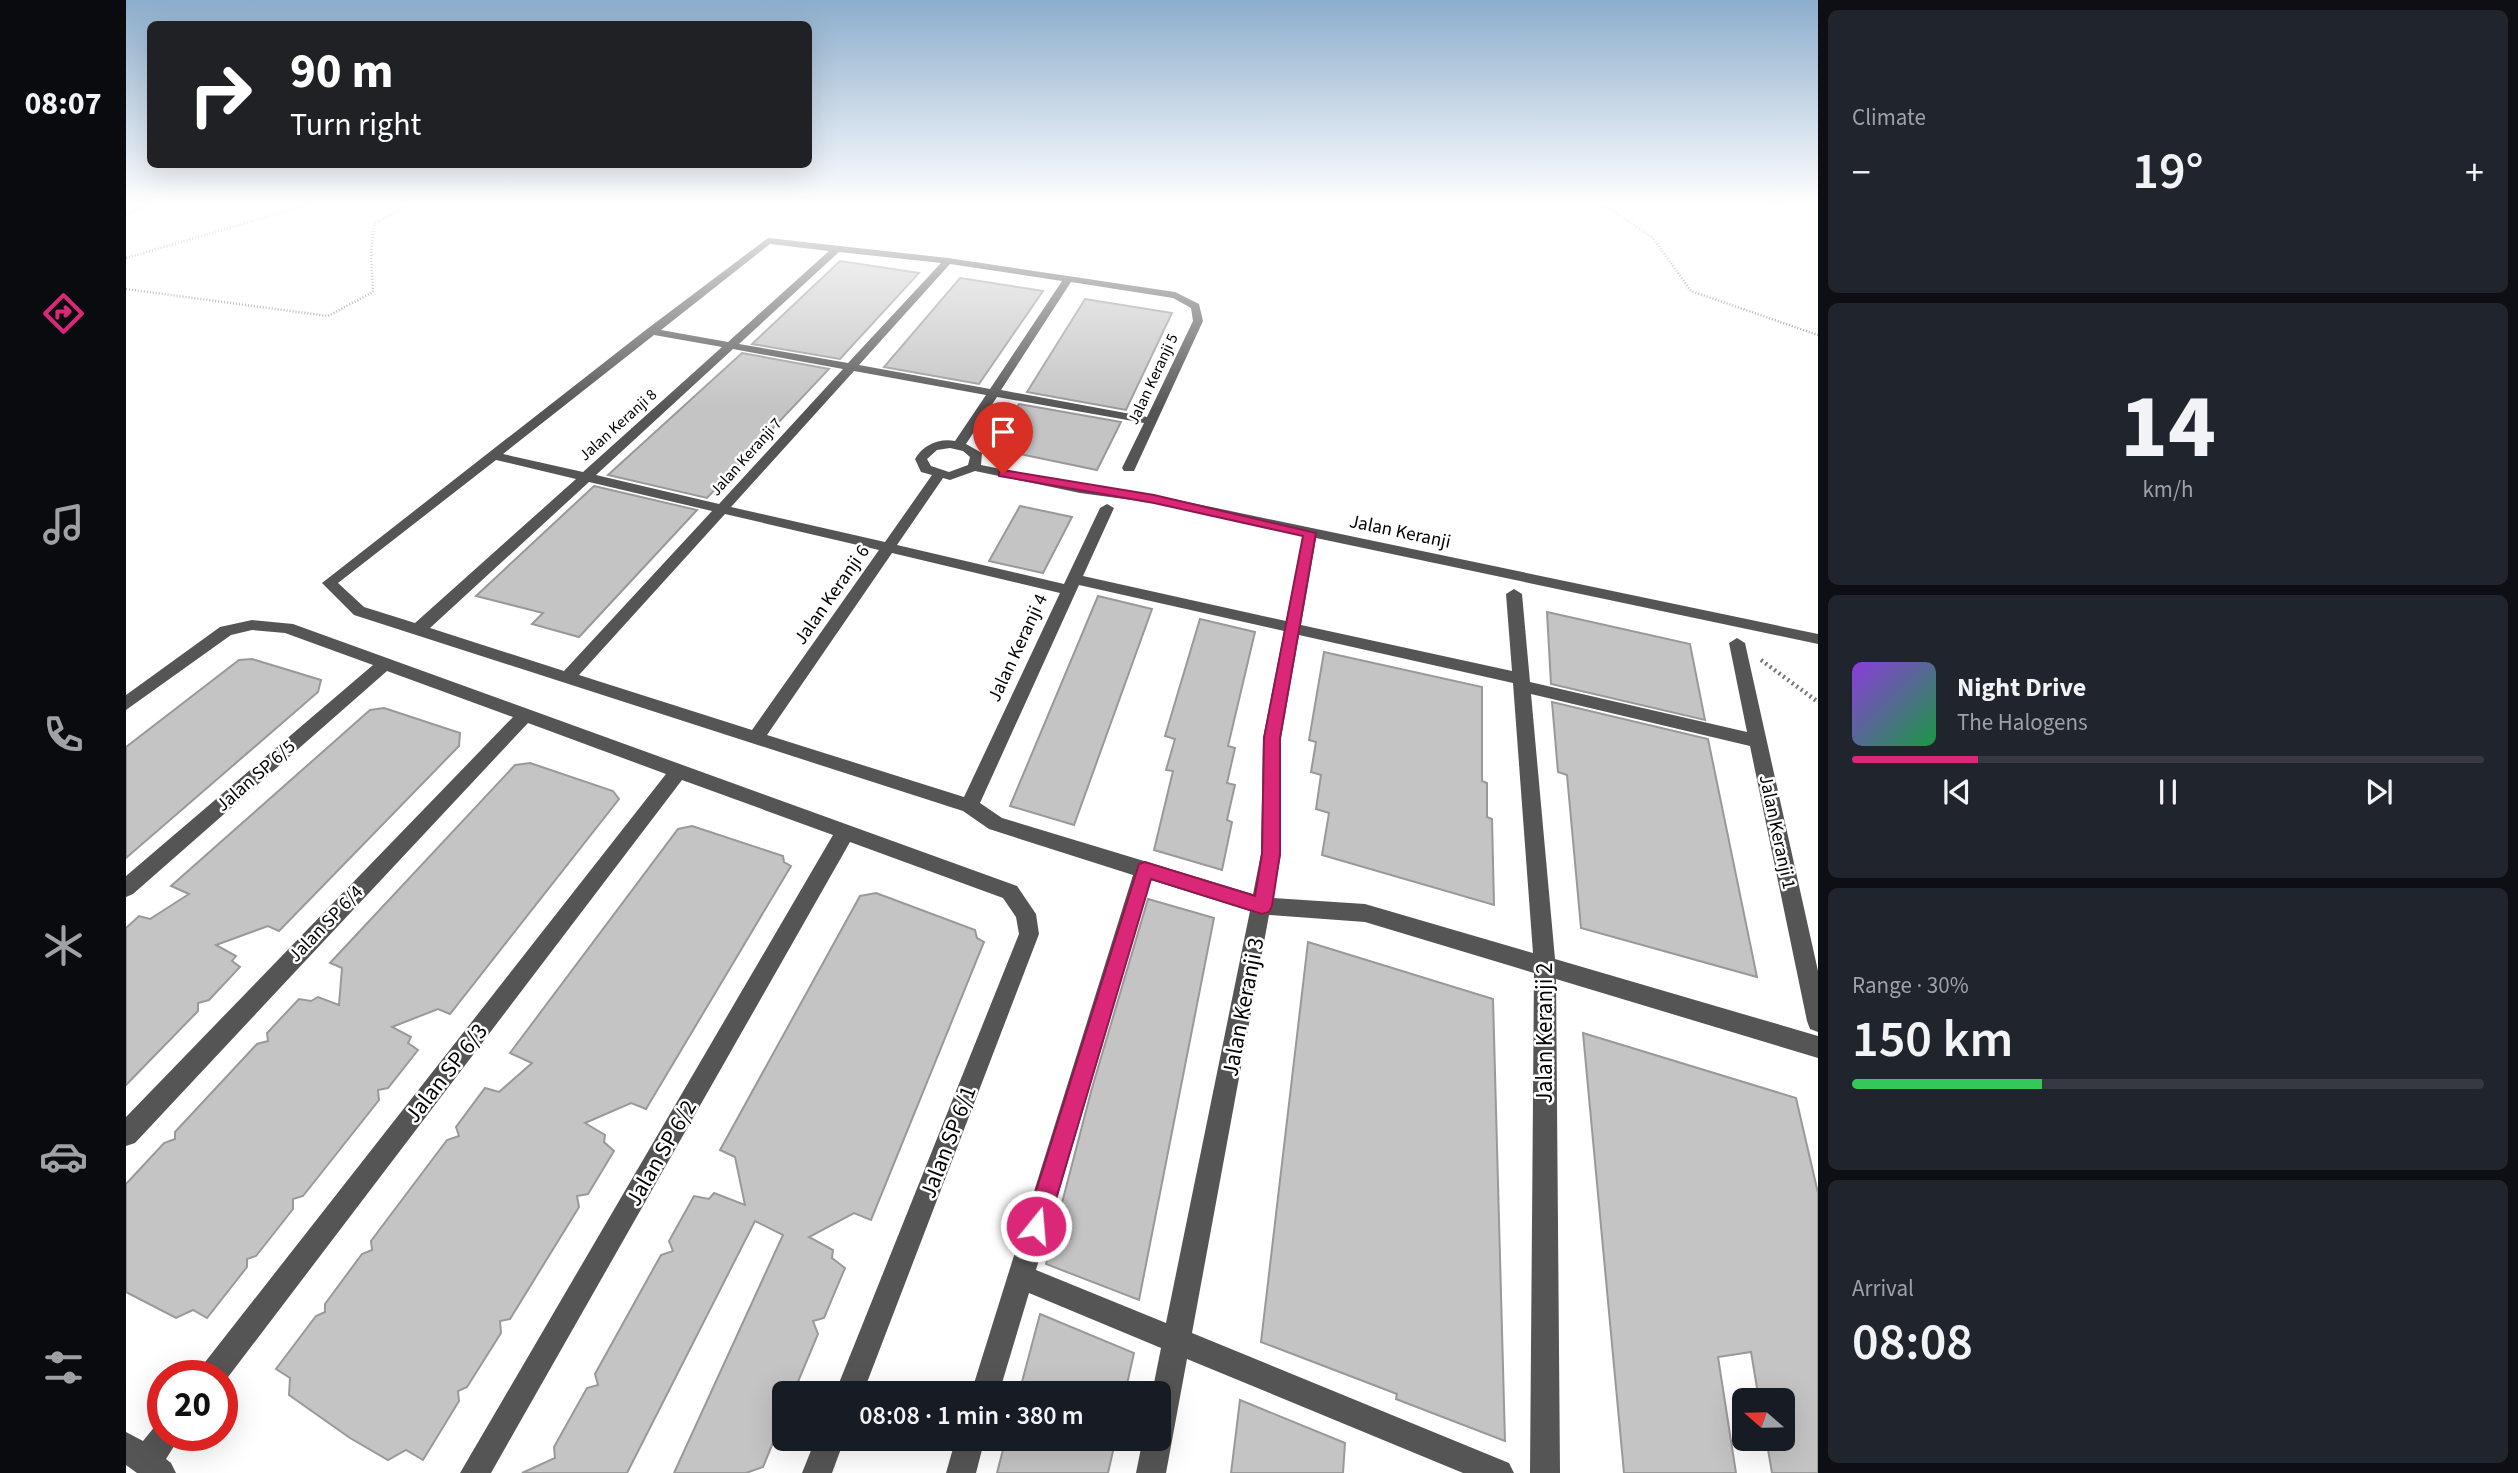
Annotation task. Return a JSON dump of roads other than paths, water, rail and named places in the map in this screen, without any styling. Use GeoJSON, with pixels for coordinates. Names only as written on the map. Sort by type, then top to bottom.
{"type":"FeatureCollection","features":[{"type":"Feature","properties":{"kind":"street"},"geometry":{"type":"LineString","coordinates":[[729,271],[329,583],[359,611],[420,628],[969,806],[996,824],[1262,906],[1364,913],[1818,1047]]}},
{"type":"Feature","properties":{"kind":"street","name":"Jalan Keranji 8"},"geometry":{"type":"LineString","coordinates":[[420,628],[813,271]]}},
{"type":"Feature","properties":{"kind":"street","name":"Jalan Keranji 7"},"geometry":{"type":"LineString","coordinates":[[569,676],[939,271]]}},
{"type":"Feature","properties":{"kind":"street"},"geometry":{"type":"LineString","coordinates":[[959,445],[1068,279],[1013,271]]}},
{"type":"Feature","properties":{"kind":"street","name":"Jalan Keranji 5"},"geometry":{"type":"LineString","coordinates":[[1068,279],[1175,295],[1194,303],[1199,312],[1198,320],[1129,468]]}},
{"type":"Feature","properties":{"kind":"street"},"geometry":{"type":"LineString","coordinates":[[651,331],[1151,421]]}},
{"type":"Feature","properties":{"kind":"street"},"geometry":{"type":"LineString","coordinates":[[959,445],[977,456],[975,467],[960,475],[939,475],[922,464],[923,454],[934,447],[959,445]]}},
{"type":"Feature","properties":{"kind":"street"},"geometry":{"type":"LineString","coordinates":[[492,455],[888,548],[1291,628],[1757,741]]}},
{"type":"Feature","properties":{"kind":"street","name":"Jalan Keranji"},"geometry":{"type":"LineString","coordinates":[[975,467],[1080,489],[1154,499],[1818,639]]}},
{"type":"Feature","properties":{"kind":"street","name":"Jalan Keranji 6"},"geometry":{"type":"LineString","coordinates":[[757,737],[939,475]]}},
{"type":"Feature","properties":{"kind":"street","name":"Jalan Keranji 4"},"geometry":{"type":"LineString","coordinates":[[969,806],[1107,508]]}},
{"type":"Feature","properties":{"kind":"street","name":"Jalan Keranji 3"},"geometry":{"type":"LineString","coordinates":[[1170,1381],[1271,854],[1272,738],[1310,533]]}},
{"type":"Feature","properties":{"kind":"street","name":"Jalan Keranji 2"},"geometry":{"type":"LineString","coordinates":[[1514,594],[1545,965],[1545,1473]]}},
{"type":"Feature","properties":{"kind":"street"},"geometry":{"type":"LineString","coordinates":[[126,704],[226,632],[253,625],[287,628],[845,832]]}},
{"type":"Feature","properties":{"kind":"street","name":"Jalan Keranji 1"},"geometry":{"type":"LineString","coordinates":[[1737,643],[1818,1021]]}},
{"type":"Feature","properties":{"kind":"street","name":"Jalan SP 6/5"},"geometry":{"type":"LineString","coordinates":[[126,888],[385,664]]}},
{"type":"Feature","properties":{"kind":"street","name":"Jalan SP 6/4"},"geometry":{"type":"LineString","coordinates":[[126,1134],[526,715]]}},
{"type":"Feature","properties":{"kind":"street","name":"Jalan SP 6/3"},"geometry":{"type":"LineString","coordinates":[[224,1360],[679,771]]}},
{"type":"Feature","properties":{"kind":"street","name":"Jalan SP 6/1"},"geometry":{"type":"LineString","coordinates":[[845,832],[1010,892],[1026,914],[1029,934],[854,1381]]}},
{"type":"Feature","properties":{"kind":"street","name":"Jalan SP 6/2"},"geometry":{"type":"LineString","coordinates":[[475,1473],[845,832]]}},
{"type":"Feature","properties":{"kind":"street"},"geometry":{"type":"LineString","coordinates":[[989,1381],[1145,869]]}},
{"type":"Feature","properties":{"kind":"street"},"geometry":{"type":"LineString","coordinates":[[1021,1277],[1499,1473]]}},
{"type":"Feature","properties":{"kind":"street"},"geometry":{"type":"LineString","coordinates":[[817,1473],[826,1451]]}},
{"type":"Feature","properties":{"kind":"street"},"geometry":{"type":"LineString","coordinates":[[961,1473],[967,1451]]}},
{"type":"Feature","properties":{"kind":"street","name":"Jalan Keranji 3"},"geometry":{"type":"LineString","coordinates":[[1151,1473],[1155,1451]]}}]}
